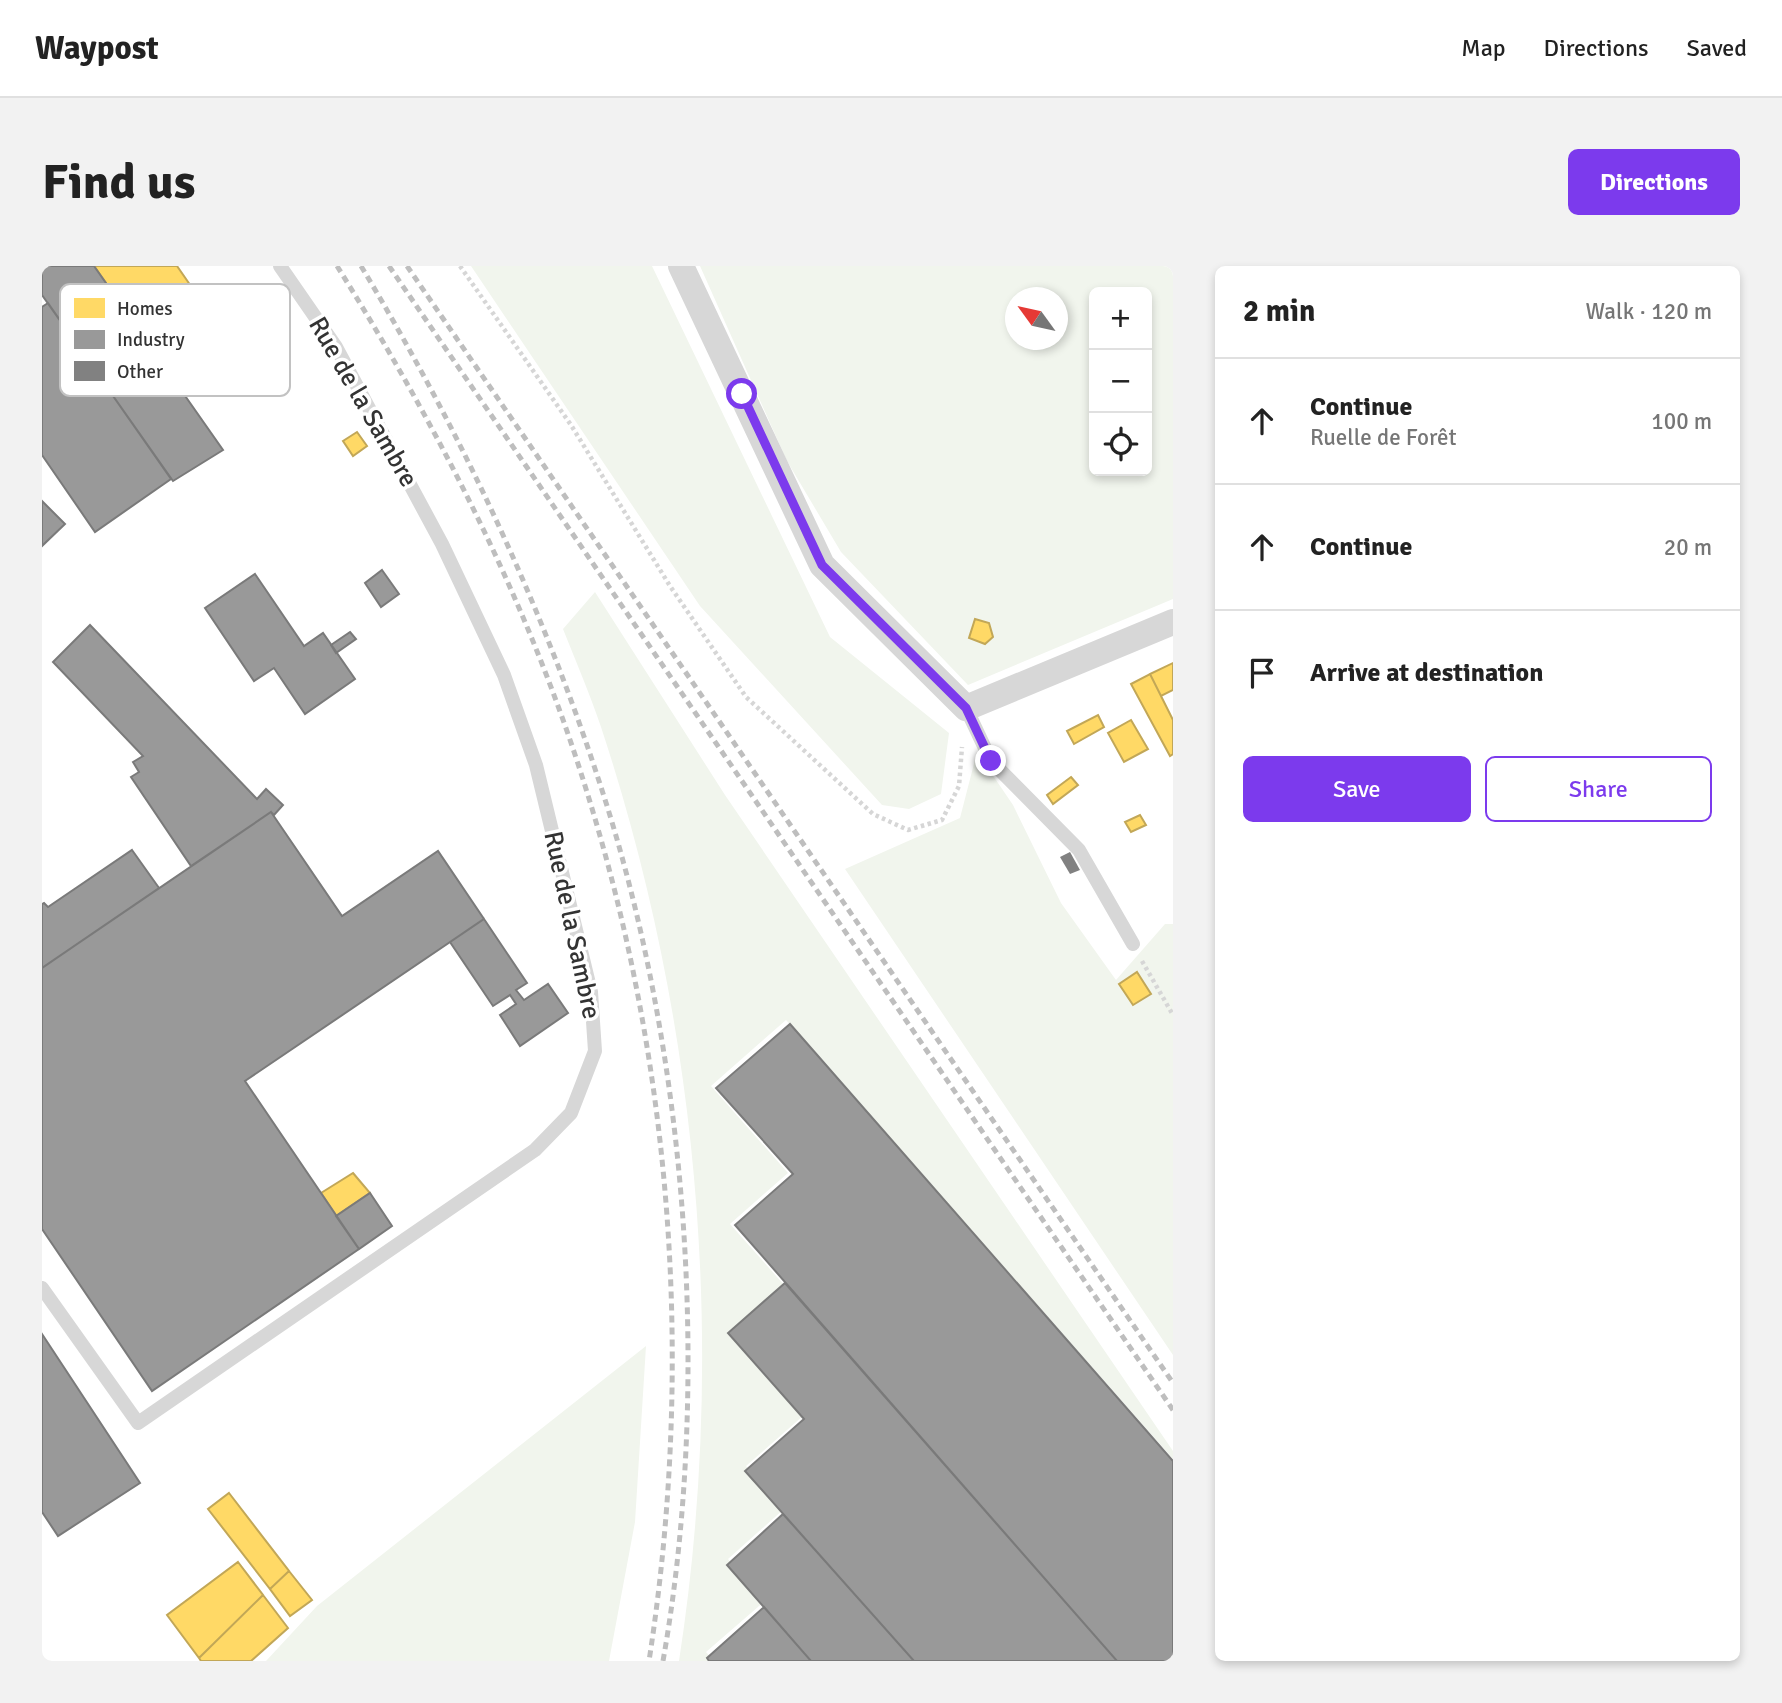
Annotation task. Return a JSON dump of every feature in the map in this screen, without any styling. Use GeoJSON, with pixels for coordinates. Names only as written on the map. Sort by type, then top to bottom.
{"type":"FeatureCollection","features":[{"type":"Feature","properties":{"kind":"street"},"geometry":{"type":"LineString","coordinates":[[681,266],[822,565],[966,708],[1173,622]]}},
{"type":"Feature","properties":{"kind":"lane","name":"Rue de la Sambre"},"geometry":{"type":"LineString","coordinates":[[42,1288],[138,1423],[536,1150],[571,1113],[595,1051],[592,992],[536,765],[504,676],[442,544],[361,390],[336,347],[280,266]]}},
{"type":"Feature","properties":{"kind":"lane"},"geometry":{"type":"LineString","coordinates":[[966,708],[991,761],[1079,850],[1133,944]]}},
{"type":"Feature","properties":{"kind":"path"},"geometry":{"type":"LineString","coordinates":[[460,266],[571,425],[670,586],[746,697],[873,814],[908,830],[942,820],[959,786],[966,708]]}},
{"type":"Feature","properties":{"kind":"path"},"geometry":{"type":"LineString","coordinates":[[1133,944],[1173,1015]]}},
{"type":"Feature","properties":{"kind":"shaded area"},"geometry":{"type":"Polygon","coordinates":[[[471,266],[652,266],[830,637],[949,733],[941,794],[909,809],[882,805],[700,606],[471,266]]]}},
{"type":"Feature","properties":{"kind":"shaded area"},"geometry":{"type":"Polygon","coordinates":[[[700,266],[1173,266],[1173,599],[968,685],[841,552],[787,461],[700,266]]]}},
{"type":"Feature","properties":{"kind":"shaded area"},"geometry":{"type":"Polygon","coordinates":[[[595,592],[725,795],[1173,1451],[1173,1459],[786,1020],[711,1086],[788,1173],[730,1224],[785,1286],[804,1415],[746,1466],[784,1509],[728,1559],[765,1601],[706,1652],[714,1661],[679,1661],[693,1544],[701,1426],[702,1308],[695,1190],[682,1072],[662,955],[635,840],[601,727],[563,629],[595,592]]]}},
{"type":"Feature","properties":{"kind":"shaded area"},"geometry":{"type":"Polygon","coordinates":[[[977,752],[1013,805],[1061,903],[1116,980],[1165,924],[1173,924],[1173,1355],[845,869],[960,818],[977,752]]]}},
{"type":"Feature","properties":{"kind":"shaded area"},"geometry":{"type":"Polygon","coordinates":[[[646,1346],[635,1522],[609,1661],[266,1661],[317,1606],[646,1346]]]}},
{"type":"Feature","properties":{"kind":"building: Homes"},"geometry":{"type":"Polygon","coordinates":[[[94,266],[177,266],[189,284],[107,284],[94,266]]]}},
{"type":"Feature","properties":{"kind":"building: Homes"},"geometry":{"type":"Polygon","coordinates":[[[357,432],[367,446],[353,456],[343,441],[357,432]]]}},
{"type":"Feature","properties":{"kind":"building: Homes"},"geometry":{"type":"Polygon","coordinates":[[[975,619],[989,623],[993,637],[985,644],[969,638],[975,619]]]}},
{"type":"Feature","properties":{"kind":"building: Homes"},"geometry":{"type":"Polygon","coordinates":[[[1173,663],[1173,690],[1161,696],[1150,674],[1173,663]]]}},
{"type":"Feature","properties":{"kind":"building: Homes"},"geometry":{"type":"Polygon","coordinates":[[[1150,674],[1173,720],[1173,754],[1170,756],[1131,684],[1150,674]]]}},
{"type":"Feature","properties":{"kind":"building: Homes"},"geometry":{"type":"Polygon","coordinates":[[[1098,715],[1104,727],[1074,744],[1067,731],[1098,715]]]}},
{"type":"Feature","properties":{"kind":"building: Homes"},"geometry":{"type":"Polygon","coordinates":[[[1131,720],[1148,749],[1124,762],[1108,733],[1131,720]]]}},
{"type":"Feature","properties":{"kind":"building: Homes"},"geometry":{"type":"Polygon","coordinates":[[[1071,777],[1078,785],[1053,804],[1047,795],[1071,777]]]}},
{"type":"Feature","properties":{"kind":"building: Homes"},"geometry":{"type":"Polygon","coordinates":[[[1140,815],[1146,825],[1131,832],[1125,822],[1140,815]]]}},
{"type":"Feature","properties":{"kind":"building: Homes"},"geometry":{"type":"Polygon","coordinates":[[[1137,972],[1151,994],[1133,1005],[1119,984],[1137,972]]]}},
{"type":"Feature","properties":{"kind":"building: Homes"},"geometry":{"type":"Polygon","coordinates":[[[353,1173],[370,1193],[336,1216],[321,1193],[353,1173]]]}},
{"type":"Feature","properties":{"kind":"building: Homes"},"geometry":{"type":"Polygon","coordinates":[[[229,1493],[289,1571],[270,1589],[208,1509],[229,1493]]]}},
{"type":"Feature","properties":{"kind":"building: Homes"},"geometry":{"type":"Polygon","coordinates":[[[238,1562],[263,1595],[199,1658],[167,1615],[238,1562]]]}},
{"type":"Feature","properties":{"kind":"building: Homes"},"geometry":{"type":"Polygon","coordinates":[[[289,1571],[312,1600],[290,1616],[270,1589],[289,1571]]]}},
{"type":"Feature","properties":{"kind":"building: Homes"},"geometry":{"type":"Polygon","coordinates":[[[263,1595],[288,1628],[251,1661],[201,1661],[199,1658],[263,1595]]]}},
{"type":"Feature","properties":{"kind":"building: Industry"},"geometry":{"type":"Polygon","coordinates":[[[42,266],[94,266],[107,284],[60,284],[60,321],[42,295],[42,266]]]}},
{"type":"Feature","properties":{"kind":"building: Industry"},"geometry":{"type":"Polygon","coordinates":[[[48,303],[60,320],[60,396],[113,396],[171,479],[95,532],[42,455],[42,307],[48,303]]]}},
{"type":"Feature","properties":{"kind":"building: Industry"},"geometry":{"type":"Polygon","coordinates":[[[113,396],[185,396],[223,450],[173,481],[113,396]]]}},
{"type":"Feature","properties":{"kind":"building: Industry"},"geometry":{"type":"Polygon","coordinates":[[[42,501],[65,524],[42,546],[42,501]]]}},
{"type":"Feature","properties":{"kind":"building: Industry"},"geometry":{"type":"Polygon","coordinates":[[[382,570],[399,594],[381,607],[365,583],[382,570]]]}},
{"type":"Feature","properties":{"kind":"building: Industry"},"geometry":{"type":"Polygon","coordinates":[[[255,574],[304,646],[323,633],[355,679],[305,714],[274,668],[254,681],[205,608],[255,574]]]}},
{"type":"Feature","properties":{"kind":"building: Industry"},"geometry":{"type":"Polygon","coordinates":[[[90,625],[257,799],[266,789],[283,805],[274,815],[271,812],[191,866],[131,777],[139,772],[133,762],[143,756],[53,662],[90,625]]]}},
{"type":"Feature","properties":{"kind":"building: Industry"},"geometry":{"type":"Polygon","coordinates":[[[350,632],[356,639],[336,653],[331,645],[350,632]]]}},
{"type":"Feature","properties":{"kind":"building: Industry"},"geometry":{"type":"Polygon","coordinates":[[[271,812],[342,916],[438,851],[484,919],[245,1081],[359,1249],[152,1391],[42,1229],[42,968],[271,812]]]}},
{"type":"Feature","properties":{"kind":"building: Industry"},"geometry":{"type":"Polygon","coordinates":[[[132,850],[159,888],[42,968],[42,904],[48,907],[132,850]]]}},
{"type":"Feature","properties":{"kind":"building: Industry"},"geometry":{"type":"Polygon","coordinates":[[[484,919],[527,983],[516,990],[524,1000],[548,984],[568,1013],[520,1046],[500,1015],[516,1004],[510,995],[493,1006],[450,942],[484,919]]]}},
{"type":"Feature","properties":{"kind":"building: Industry"},"geometry":{"type":"Polygon","coordinates":[[[790,1024],[1173,1461],[1173,1661],[1117,1661],[735,1225],[793,1174],[716,1088],[790,1024]]]}},
{"type":"Feature","properties":{"kind":"building: Industry"},"geometry":{"type":"Polygon","coordinates":[[[370,1193],[392,1226],[359,1249],[336,1216],[370,1193]]]}},
{"type":"Feature","properties":{"kind":"building: Industry"},"geometry":{"type":"Polygon","coordinates":[[[785,1283],[1117,1661],[914,1661],[745,1471],[804,1419],[728,1333],[785,1283]]]}},
{"type":"Feature","properties":{"kind":"building: Industry"},"geometry":{"type":"Polygon","coordinates":[[[42,1334],[140,1483],[58,1536],[42,1512],[42,1334]]]}},
{"type":"Feature","properties":{"kind":"building: Industry"},"geometry":{"type":"Polygon","coordinates":[[[783,1514],[914,1661],[811,1661],[727,1565],[783,1514]]]}},
{"type":"Feature","properties":{"kind":"building: Industry"},"geometry":{"type":"Polygon","coordinates":[[[764,1607],[811,1661],[709,1661],[707,1658],[764,1607]]]}},
{"type":"Feature","properties":{"kind":"building: Other"},"geometry":{"type":"Polygon","coordinates":[[[1070,852],[1080,870],[1070,874],[1060,857],[1070,852]]]}},
{"type":"Feature","properties":{"kind":"railway"},"geometry":{"type":"LineString","coordinates":[[337,266],[446,454],[509,585],[563,720],[616,895],[639,1003],[656,1112],[667,1221],[672,1331],[671,1442],[663,1552],[649,1661]]}},
{"type":"Feature","properties":{"kind":"railway"},"geometry":{"type":"LineString","coordinates":[[361,266],[464,454],[552,649],[600,784],[630,887],[654,995],[672,1106],[683,1219],[688,1332],[686,1444],[678,1554],[663,1661]]}},
{"type":"Feature","properties":{"kind":"railway"},"geometry":{"type":"LineString","coordinates":[[389,266],[1173,1410]]}},
{"type":"Feature","properties":{"kind":"railway"},"geometry":{"type":"LineString","coordinates":[[407,266],[1173,1383]]}},
{"type":"Feature","properties":{"kind":"route"},"geometry":{"type":"LineString","coordinates":[[742,394],[822,565],[966,708],[991,761]]}}]}
